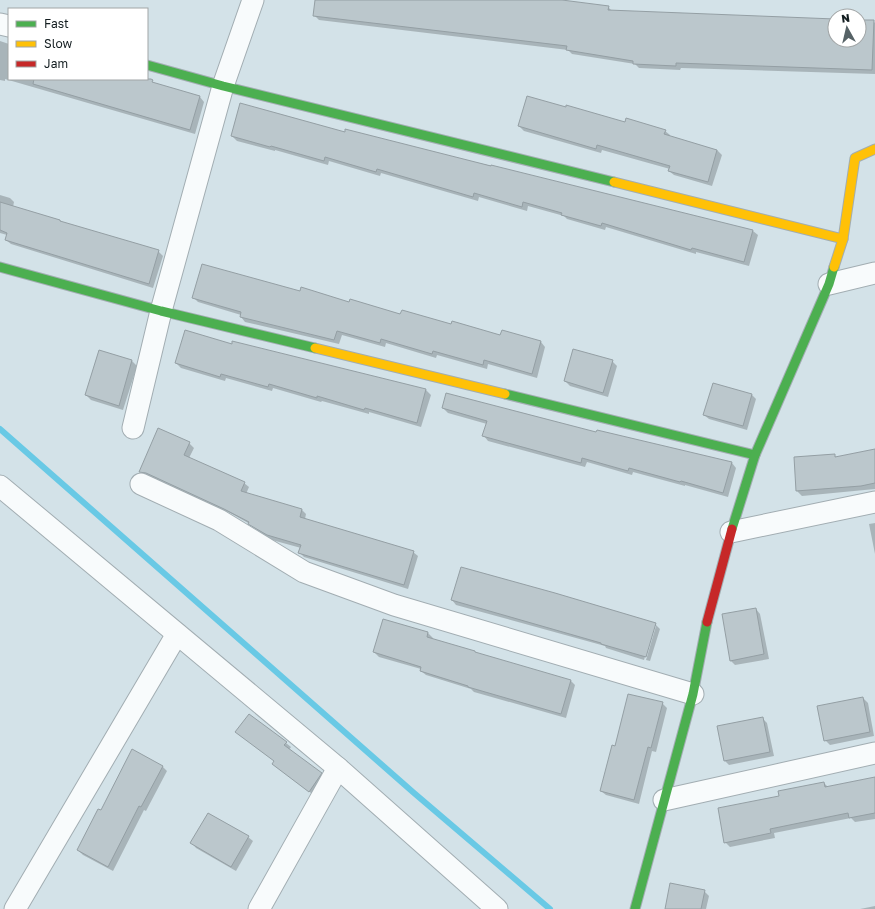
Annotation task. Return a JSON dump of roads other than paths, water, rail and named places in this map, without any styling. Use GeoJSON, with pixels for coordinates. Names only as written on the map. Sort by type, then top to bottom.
{"type":"FeatureCollection","features":[{"type":"Feature","properties":{"kind":"street"},"geometry":{"type":"LineString","coordinates":[[133,428],[160,311],[223,86],[253,0]]}},
{"type":"Feature","properties":{"kind":"street"},"geometry":{"type":"LineString","coordinates":[[148,65],[223,86],[843,239]]}},
{"type":"Feature","properties":{"kind":"street"},"geometry":{"type":"LineString","coordinates":[[635,909],[693,694],[709,613],[731,532],[755,455],[829,284],[843,239],[855,158],[875,149]]}},
{"type":"Feature","properties":{"kind":"street"},"geometry":{"type":"LineString","coordinates":[[0,267],[160,311],[755,455]]}},
{"type":"Feature","properties":{"kind":"street"},"geometry":{"type":"LineString","coordinates":[[829,284],[875,273]]}},
{"type":"Feature","properties":{"kind":"street"},"geometry":{"type":"LineString","coordinates":[[141,484],[219,520],[304,572],[394,605],[693,694]]}},
{"type":"Feature","properties":{"kind":"street"},"geometry":{"type":"LineString","coordinates":[[0,486],[338,768],[497,909]]}},
{"type":"Feature","properties":{"kind":"street"},"geometry":{"type":"LineString","coordinates":[[731,532],[875,502]]}},
{"type":"Feature","properties":{"kind":"street"},"geometry":{"type":"LineString","coordinates":[[15,909],[177,634]]}},
{"type":"Feature","properties":{"kind":"street"},"geometry":{"type":"LineString","coordinates":[[664,800],[875,753]]}},
{"type":"Feature","properties":{"kind":"street"},"geometry":{"type":"LineString","coordinates":[[259,909],[338,768]]}},
{"type":"Feature","properties":{"kind":"waterway"},"geometry":{"type":"LineString","coordinates":[[0,429],[414,793],[550,909]]}}]}
